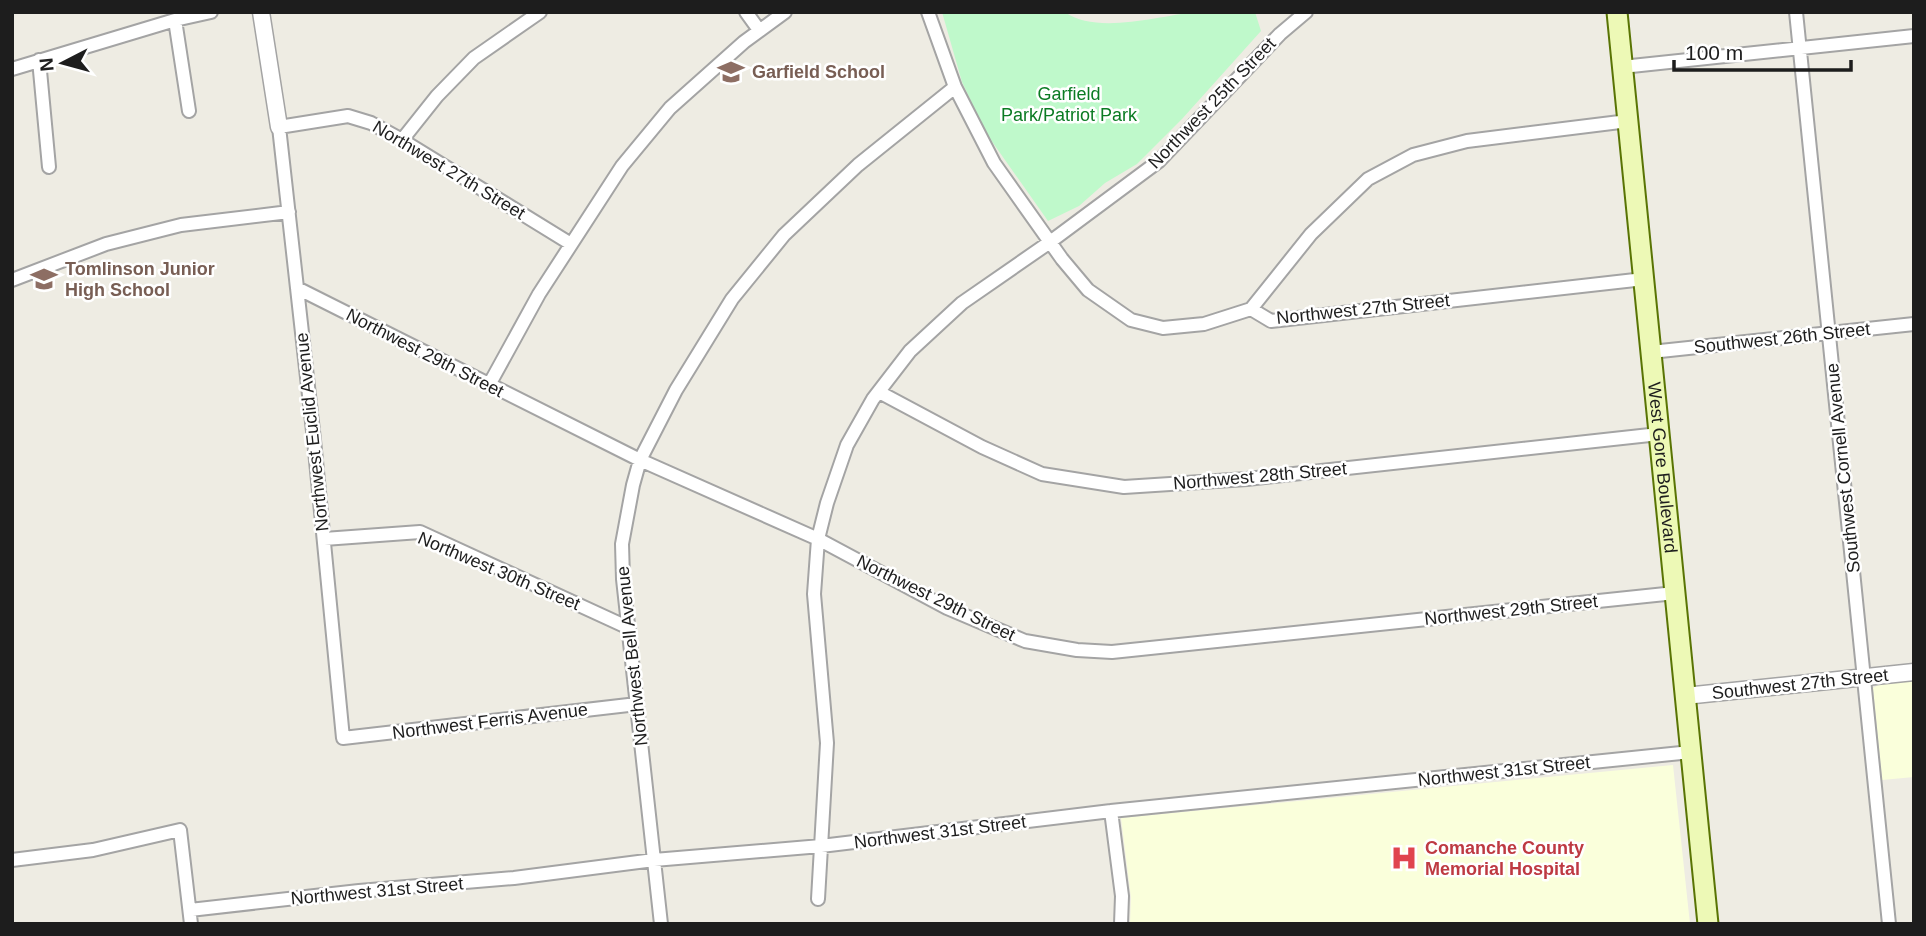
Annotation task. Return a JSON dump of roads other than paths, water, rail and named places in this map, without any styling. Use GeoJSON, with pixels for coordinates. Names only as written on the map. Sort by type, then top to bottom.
{"type":"FeatureCollection","features":[{"type":"Feature","properties":{"kind":"main road","name":"West Gore Boulevard"},"geometry":{"type":"LineString","coordinates":[[1617,12],[1708,924]]}},
{"type":"Feature","properties":{"kind":"street"},"geometry":{"type":"LineString","coordinates":[[12,69],[175,20],[211,12]]}},
{"type":"Feature","properties":{"kind":"street"},"geometry":{"type":"LineString","coordinates":[[261,12],[279,127]]}},
{"type":"Feature","properties":{"kind":"street"},"geometry":{"type":"LineString","coordinates":[[402,140],[437,96],[474,58],[540,12]]}},
{"type":"Feature","properties":{"kind":"street"},"geometry":{"type":"LineString","coordinates":[[746,12],[759,30]]}},
{"type":"Feature","properties":{"kind":"street"},"geometry":{"type":"LineString","coordinates":[[489,385],[539,294],[622,166],[670,108],[759,30],[785,12]]}},
{"type":"Feature","properties":{"kind":"street"},"geometry":{"type":"LineString","coordinates":[[928,12],[955,86]]}},
{"type":"Feature","properties":{"kind":"street","name":"Northwest 25th Street"},"geometry":{"type":"LineString","coordinates":[[818,899],[827,743],[814,594],[818,538],[847,445],[879,392],[910,351],[962,303],[1159,161],[1280,34],[1306,12]]}},
{"type":"Feature","properties":{"kind":"street","name":"Southwest Cornell Avenue"},"geometry":{"type":"LineString","coordinates":[[1796,12],[1889,924]]}},
{"type":"Feature","properties":{"kind":"street"},"geometry":{"type":"LineString","coordinates":[[175,20],[188,111]]}},
{"type":"Feature","properties":{"kind":"street"},"geometry":{"type":"LineString","coordinates":[[1622,67],[1914,36]]}},
{"type":"Feature","properties":{"kind":"street"},"geometry":{"type":"LineString","coordinates":[[39,60],[50,167]]}},
{"type":"Feature","properties":{"kind":"street","name":"Northwest 27th Street"},"geometry":{"type":"LineString","coordinates":[[955,86],[994,163],[1050,242],[1088,290],[1131,320],[1163,328],[1177,327],[1204,324],[1251,309],[1271,321],[1644,279]]}},
{"type":"Feature","properties":{"kind":"street","name":"Northwest Bell Avenue"},"geometry":{"type":"LineString","coordinates":[[661,924],[623,579],[622,544],[640,460],[676,390],[733,299],[784,235],[858,165],[955,86]]}},
{"type":"Feature","properties":{"kind":"street","name":"Northwest 27th Street"},"geometry":{"type":"LineString","coordinates":[[279,127],[348,116],[371,123],[571,244]]}},
{"type":"Feature","properties":{"kind":"street"},"geometry":{"type":"LineString","coordinates":[[1251,309],[1311,234],[1368,179],[1413,155],[1467,141],[1628,121]]}},
{"type":"Feature","properties":{"kind":"street","name":"Northwest Euclid Avenue"},"geometry":{"type":"LineString","coordinates":[[279,127],[343,738]]}},
{"type":"Feature","properties":{"kind":"street"},"geometry":{"type":"LineString","coordinates":[[12,280],[106,244],[181,225],[289,212]]}},
{"type":"Feature","properties":{"kind":"street","name":"Northwest 29th Street"},"geometry":{"type":"LineString","coordinates":[[297,288],[640,460],[818,538],[947,608],[1025,641],[1077,650],[1112,652],[1675,593]]}},
{"type":"Feature","properties":{"kind":"street","name":"Southwest 26th Street"},"geometry":{"type":"LineString","coordinates":[[1651,352],[1914,324]]}},
{"type":"Feature","properties":{"kind":"street","name":"Northwest 28th Street"},"geometry":{"type":"LineString","coordinates":[[879,392],[982,447],[1042,474],[1124,487],[1247,479],[1659,434]]}},
{"type":"Feature","properties":{"kind":"street","name":"Northwest 30th Street"},"geometry":{"type":"LineString","coordinates":[[324,539],[420,532],[629,628]]}},
{"type":"Feature","properties":{"kind":"street","name":"Southwest 27th Street"},"geometry":{"type":"LineString","coordinates":[[1685,696],[1914,672]]}},
{"type":"Feature","properties":{"kind":"street","name":"Northwest Ferris Avenue"},"geometry":{"type":"LineString","coordinates":[[343,738],[637,704]]}},
{"type":"Feature","properties":{"kind":"street","name":"Northwest 31st Street"},"geometry":{"type":"LineString","coordinates":[[190,917],[359,891],[514,878],[654,860],[821,846],[1111,811],[1691,752]]}},
{"type":"Feature","properties":{"kind":"street"},"geometry":{"type":"LineString","coordinates":[[1111,811],[1122,896],[1121,924]]}},
{"type":"Feature","properties":{"kind":"street"},"geometry":{"type":"LineString","coordinates":[[12,860],[93,850],[180,830],[190,917]]}},
{"type":"Feature","properties":{"kind":"place","name":"Garfield School"},"geometry":{"type":"Point","coordinates":[731,72]}},
{"type":"Feature","properties":{"kind":"place","name":"Tomlinson Junior High School"},"geometry":{"type":"Point","coordinates":[44,279]}},
{"type":"Feature","properties":{"kind":"place","name":"Comanche County Memorial Hospital"},"geometry":{"type":"Point","coordinates":[1404,858]}},
{"type":"Feature","properties":{"kind":"park label","name":"Garfield Park/Patriot Park"},"geometry":{"type":"Point","coordinates":[1069,104]}}]}
